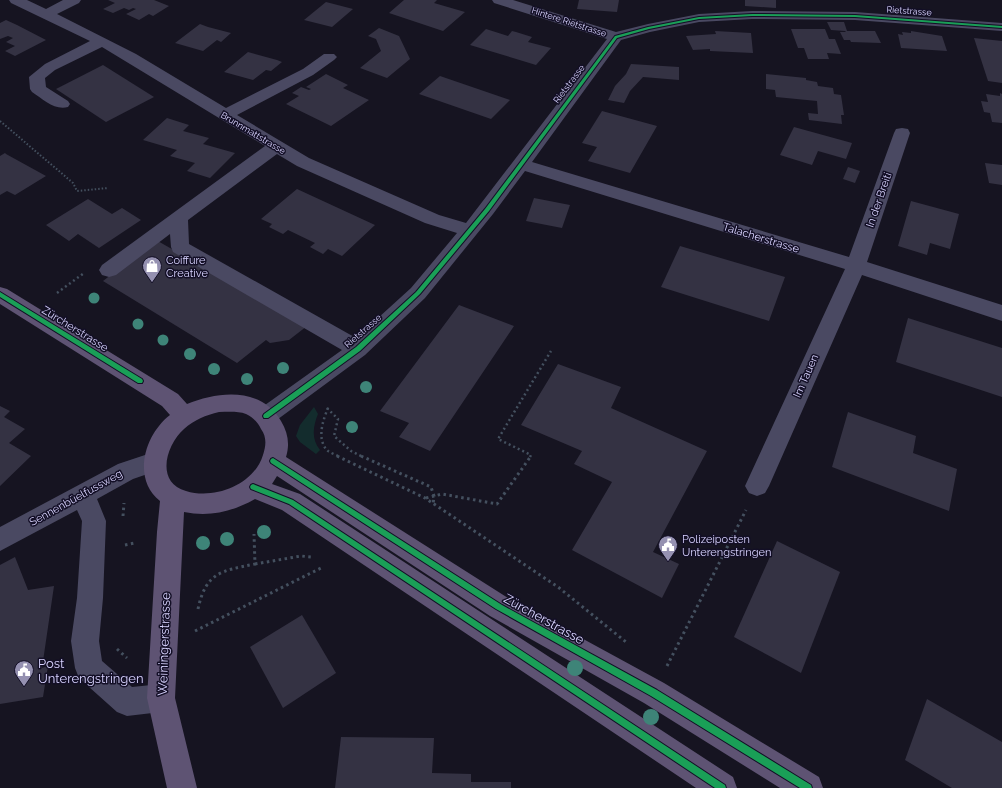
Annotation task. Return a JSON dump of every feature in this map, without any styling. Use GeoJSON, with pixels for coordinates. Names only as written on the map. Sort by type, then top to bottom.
{"type":"FeatureCollection","features":[{"type":"Feature","properties":{"kind":"main road","name":"Zürcherstrasse"},"geometry":{"type":"LineString","coordinates":[[0,294],[170,400],[184,416]]}},
{"type":"Feature","properties":{"kind":"main road"},"geometry":{"type":"LineString","coordinates":[[219,403],[237,403],[253,408],[266,416],[275,429],[278,442],[274,461],[265,475],[253,487],[234,498],[212,504],[191,503],[173,497],[162,488],[156,476],[154,462],[158,445],[169,429],[184,416],[201,408],[219,403]]}},
{"type":"Feature","properties":{"kind":"main road","name":"Zürcherstrasse"},"geometry":{"type":"LineString","coordinates":[[274,461],[499,607],[654,693],[808,788]]}},
{"type":"Feature","properties":{"kind":"main road"},"geometry":{"type":"LineString","coordinates":[[253,487],[291,502],[722,788]]}},
{"type":"Feature","properties":{"kind":"main road","name":"Weiningerstrasse"},"geometry":{"type":"LineString","coordinates":[[173,497],[169,532],[161,698],[182,788]]}},
{"type":"Feature","properties":{"kind":"street","name":"Brunnmattstrasse"},"geometry":{"type":"LineString","coordinates":[[16,0],[131,56],[224,115],[303,162],[354,186],[432,219],[470,230]]}},
{"type":"Feature","properties":{"kind":"street"},"geometry":{"type":"LineString","coordinates":[[46,14],[74,0]]}},
{"type":"Feature","properties":{"kind":"street","name":"Hintere Rietstrasse"},"geometry":{"type":"LineString","coordinates":[[500,0],[616,37]]}},
{"type":"Feature","properties":{"kind":"street"},"geometry":{"type":"LineString","coordinates":[[826,0],[825,9],[827,16]]}},
{"type":"Feature","properties":{"kind":"street","name":"Rietstrasse"},"geometry":{"type":"LineString","coordinates":[[266,416],[358,349],[418,293],[470,230],[616,37],[648,28],[699,18],[752,15],[906,19],[1002,27]]}},
{"type":"Feature","properties":{"kind":"street"},"geometry":{"type":"LineString","coordinates":[[62,104],[38,89],[37,77],[50,67],[102,41]]}},
{"type":"Feature","properties":{"kind":"street"},"geometry":{"type":"LineString","coordinates":[[224,115],[308,72],[329,56]]}},
{"type":"Feature","properties":{"kind":"street","name":"In der Breiti"},"geometry":{"type":"LineString","coordinates":[[856,266],[902,133]]}},
{"type":"Feature","properties":{"kind":"street"},"geometry":{"type":"LineString","coordinates":[[109,270],[276,146]]}},
{"type":"Feature","properties":{"kind":"street","name":"Talacherstrasse"},"geometry":{"type":"LineString","coordinates":[[519,164],[856,266],[1002,313]]}},
{"type":"Feature","properties":{"kind":"street"},"geometry":{"type":"LineString","coordinates":[[179,218],[180,247],[358,349]]}},
{"type":"Feature","properties":{"kind":"street","name":"Im Tauen"},"geometry":{"type":"LineString","coordinates":[[757,486],[856,266]]}},
{"type":"Feature","properties":{"kind":"street","name":"Sennenbüelfussweg"},"geometry":{"type":"LineString","coordinates":[[0,540],[126,471],[154,462]]}},
{"type":"Feature","properties":{"kind":"street"},"geometry":{"type":"LineString","coordinates":[[84,493],[94,521],[90,598],[85,641],[89,668],[126,702],[161,698]]}},
{"type":"Feature","properties":{"kind":"path"},"geometry":{"type":"LineString","coordinates":[[0,121],[73,182],[77,191],[108,188]]}},
{"type":"Feature","properties":{"kind":"path"},"geometry":{"type":"LineString","coordinates":[[425,498],[442,494],[497,504],[531,455],[498,439],[551,351]]}},
{"type":"Feature","properties":{"kind":"path"},"geometry":{"type":"LineString","coordinates":[[433,505],[434,496],[431,487],[350,451],[334,436],[338,419],[328,408],[321,426],[322,442],[328,451],[425,498],[433,505],[558,587],[629,644]]}},
{"type":"Feature","properties":{"kind":"path"},"geometry":{"type":"LineString","coordinates":[[664,672],[757,486]]}},
{"type":"Feature","properties":{"kind":"path"},"geometry":{"type":"LineString","coordinates":[[254,534],[255,564]]}},
{"type":"Feature","properties":{"kind":"path"},"geometry":{"type":"LineString","coordinates":[[125,545],[135,542]]}},
{"type":"Feature","properties":{"kind":"path"},"geometry":{"type":"LineString","coordinates":[[198,610],[203,588],[210,578],[222,571],[301,556],[311,557]]}},
{"type":"Feature","properties":{"kind":"path"},"geometry":{"type":"LineString","coordinates":[[196,624],[195,632],[323,567]]}},
{"type":"Feature","properties":{"kind":"path"},"geometry":{"type":"LineString","coordinates":[[113,645],[127,658]]}},
{"type":"Feature","properties":{"kind":"green space"},"geometry":{"type":"Polygon","coordinates":[[[314,407],[318,414],[314,428],[314,437],[320,450],[316,454],[300,442],[296,436],[300,425],[314,407]]]}},
{"type":"Feature","properties":{"kind":"building"},"geometry":{"type":"Polygon","coordinates":[[[108,0],[154,0],[169,6],[153,16],[149,14],[139,20],[126,14],[136,9],[133,8],[129,10],[124,8],[113,13],[103,9],[115,3],[108,0]]]}},
{"type":"Feature","properties":{"kind":"building"},"geometry":{"type":"Polygon","coordinates":[[[404,0],[437,0],[434,3],[465,12],[443,31],[389,13],[404,0]]]}},
{"type":"Feature","properties":{"kind":"building"},"geometry":{"type":"Polygon","coordinates":[[[579,0],[619,0],[617,12],[577,9],[579,0]]]}},
{"type":"Feature","properties":{"kind":"building"},"geometry":{"type":"Polygon","coordinates":[[[745,0],[776,0],[776,8],[745,6],[745,0]]]}},
{"type":"Feature","properties":{"kind":"building"},"geometry":{"type":"Polygon","coordinates":[[[326,2],[353,9],[332,27],[304,20],[326,2]]]}},
{"type":"Feature","properties":{"kind":"building"},"geometry":{"type":"Polygon","coordinates":[[[6,20],[46,40],[15,56],[5,51],[15,46],[6,42],[13,38],[8,36],[0,39],[0,23],[6,20]]]}},
{"type":"Feature","properties":{"kind":"building"},"geometry":{"type":"Polygon","coordinates":[[[827,22],[844,22],[847,31],[875,31],[881,43],[851,42],[850,40],[844,40],[840,32],[846,32],[831,30],[827,22]]]}},
{"type":"Feature","properties":{"kind":"building"},"geometry":{"type":"Polygon","coordinates":[[[200,24],[231,33],[221,42],[217,40],[203,51],[175,43],[200,24]]]}},
{"type":"Feature","properties":{"kind":"building"},"geometry":{"type":"Polygon","coordinates":[[[379,28],[399,36],[410,59],[387,78],[360,68],[381,51],[376,39],[368,36],[379,28]]]}},
{"type":"Feature","properties":{"kind":"building"},"geometry":{"type":"Polygon","coordinates":[[[486,29],[508,36],[512,31],[516,32],[532,37],[528,42],[551,48],[536,65],[470,45],[486,29]]]}},
{"type":"Feature","properties":{"kind":"building"},"geometry":{"type":"Polygon","coordinates":[[[791,29],[825,29],[829,39],[835,39],[841,54],[827,53],[829,59],[808,59],[804,48],[798,48],[791,29]]]}},
{"type":"Feature","properties":{"kind":"building"},"geometry":{"type":"Polygon","coordinates":[[[715,31],[751,33],[753,53],[710,51],[710,49],[693,50],[686,36],[716,34],[715,31]]]}},
{"type":"Feature","properties":{"kind":"building"},"geometry":{"type":"Polygon","coordinates":[[[911,31],[942,36],[947,51],[901,48],[898,34],[903,35],[902,32],[911,33],[911,31]]]}},
{"type":"Feature","properties":{"kind":"building"},"geometry":{"type":"Polygon","coordinates":[[[974,38],[1002,41],[1002,83],[988,81],[974,38]]]}},
{"type":"Feature","properties":{"kind":"building"},"geometry":{"type":"Polygon","coordinates":[[[248,52],[282,62],[271,71],[266,70],[253,80],[224,72],[248,52]]]}},
{"type":"Feature","properties":{"kind":"building"},"geometry":{"type":"Polygon","coordinates":[[[631,64],[679,67],[679,80],[643,77],[630,91],[624,103],[608,100],[615,86],[626,74],[631,64]]]}},
{"type":"Feature","properties":{"kind":"building"},"geometry":{"type":"Polygon","coordinates":[[[103,65],[154,97],[106,122],[56,89],[103,65]]]}},
{"type":"Feature","properties":{"kind":"building"},"geometry":{"type":"Polygon","coordinates":[[[326,74],[348,85],[343,88],[369,100],[331,126],[286,104],[299,96],[292,93],[301,87],[309,90],[311,89],[306,87],[326,74]]]}},
{"type":"Feature","properties":{"kind":"building"},"geometry":{"type":"Polygon","coordinates":[[[766,74],[806,78],[806,80],[817,82],[818,86],[833,88],[834,94],[841,95],[844,115],[841,115],[842,124],[809,120],[808,113],[818,114],[817,101],[776,97],[775,90],[766,89],[766,74]]]}},
{"type":"Feature","properties":{"kind":"building"},"geometry":{"type":"Polygon","coordinates":[[[440,76],[510,100],[491,119],[419,94],[440,76]]]}},
{"type":"Feature","properties":{"kind":"building"},"geometry":{"type":"Polygon","coordinates":[[[1000,93],[1002,94],[1002,123],[992,122],[990,113],[984,112],[981,101],[988,102],[986,94],[1000,96],[1000,93]]]}},
{"type":"Feature","properties":{"kind":"building"},"geometry":{"type":"Polygon","coordinates":[[[602,111],[657,126],[630,173],[588,161],[597,147],[582,143],[602,111]]]}},
{"type":"Feature","properties":{"kind":"building"},"geometry":{"type":"Polygon","coordinates":[[[167,118],[189,125],[183,131],[209,138],[203,144],[235,153],[210,178],[187,171],[195,163],[170,156],[177,150],[143,140],[167,118]]]}},
{"type":"Feature","properties":{"kind":"building"},"geometry":{"type":"Polygon","coordinates":[[[794,127],[852,143],[846,159],[818,151],[812,165],[780,155],[794,127]]]}},
{"type":"Feature","properties":{"kind":"building"},"geometry":{"type":"Polygon","coordinates":[[[5,153],[46,176],[15,195],[7,191],[0,195],[0,156],[5,153]]]}},
{"type":"Feature","properties":{"kind":"building"},"geometry":{"type":"Polygon","coordinates":[[[985,163],[1002,165],[1002,185],[989,183],[985,163]]]}},
{"type":"Feature","properties":{"kind":"building"},"geometry":{"type":"Polygon","coordinates":[[[848,167],[860,171],[855,183],[843,179],[848,167]]]}},
{"type":"Feature","properties":{"kind":"building"},"geometry":{"type":"Polygon","coordinates":[[[297,189],[375,225],[342,256],[328,249],[323,254],[310,247],[315,243],[288,230],[283,234],[269,227],[272,224],[261,219],[297,189]]]}},
{"type":"Feature","properties":{"kind":"building"},"geometry":{"type":"Polygon","coordinates":[[[534,198],[570,205],[562,228],[526,221],[534,198]]]}},
{"type":"Feature","properties":{"kind":"building"},"geometry":{"type":"Polygon","coordinates":[[[88,199],[112,214],[122,208],[141,220],[99,248],[78,234],[69,241],[46,225],[88,199]]]}},
{"type":"Feature","properties":{"kind":"building"},"geometry":{"type":"Polygon","coordinates":[[[911,201],[959,214],[950,249],[930,243],[927,255],[898,246],[911,201]]]}},
{"type":"Feature","properties":{"kind":"building"},"geometry":{"type":"Polygon","coordinates":[[[156,240],[307,326],[289,340],[270,343],[266,340],[237,363],[103,281],[156,240]]]}},
{"type":"Feature","properties":{"kind":"building"},"geometry":{"type":"Polygon","coordinates":[[[680,246],[785,277],[769,321],[661,287],[680,246]]]}},
{"type":"Feature","properties":{"kind":"building"},"geometry":{"type":"Polygon","coordinates":[[[459,305],[514,326],[430,451],[399,437],[409,423],[380,411],[459,305]]]}},
{"type":"Feature","properties":{"kind":"building"},"geometry":{"type":"Polygon","coordinates":[[[908,318],[1002,348],[1002,397],[896,362],[908,318]]]}},
{"type":"Feature","properties":{"kind":"building"},"geometry":{"type":"Polygon","coordinates":[[[558,364],[621,387],[611,408],[707,451],[653,552],[679,564],[662,598],[572,550],[612,482],[574,464],[582,451],[521,425],[558,364]]]}},
{"type":"Feature","properties":{"kind":"building"},"geometry":{"type":"Polygon","coordinates":[[[0,406],[10,411],[4,417],[25,429],[9,443],[31,456],[0,486],[0,406]]]}},
{"type":"Feature","properties":{"kind":"building"},"geometry":{"type":"Polygon","coordinates":[[[848,412],[916,436],[913,453],[957,469],[949,511],[832,467],[848,412]]]}},
{"type":"Feature","properties":{"kind":"building"},"geometry":{"type":"Polygon","coordinates":[[[777,541],[840,572],[801,673],[734,637],[777,541]]]}},
{"type":"Feature","properties":{"kind":"building"},"geometry":{"type":"Polygon","coordinates":[[[15,557],[28,590],[54,586],[42,668],[48,666],[43,697],[0,704],[0,565],[15,557]]]}},
{"type":"Feature","properties":{"kind":"building"},"geometry":{"type":"Polygon","coordinates":[[[302,615],[336,673],[283,708],[250,647],[302,615]]]}},
{"type":"Feature","properties":{"kind":"building"},"geometry":{"type":"Polygon","coordinates":[[[927,699],[1002,742],[1002,788],[952,788],[905,760],[927,699]]]}},
{"type":"Feature","properties":{"kind":"building"},"geometry":{"type":"Polygon","coordinates":[[[341,737],[434,738],[432,773],[471,774],[471,782],[511,782],[511,788],[335,788],[341,737]]]}},
{"type":"Feature","properties":{"kind":"cycle path"},"geometry":{"type":"LineString","coordinates":[[266,416],[358,349],[418,293],[487,210],[616,37],[648,28],[699,18],[752,15],[855,16],[1002,27]]}},
{"type":"Feature","properties":{"kind":"cycle path"},"geometry":{"type":"LineString","coordinates":[[0,294],[140,381]]}},
{"type":"Feature","properties":{"kind":"cycle path"},"geometry":{"type":"LineString","coordinates":[[273,461],[499,607],[654,693],[808,788]]}},
{"type":"Feature","properties":{"kind":"cycle path"},"geometry":{"type":"LineString","coordinates":[[253,487],[291,502],[722,788]]}},
{"type":"Feature","properties":{"kind":"place","name":"Coiffure Creative"},"geometry":{"type":"Point","coordinates":[152,283]}},
{"type":"Feature","properties":{"kind":"place","name":"Polizeiposten Unterengstringen"},"geometry":{"type":"Point","coordinates":[668,562]}},
{"type":"Feature","properties":{"kind":"place","name":"Post Unterengstringen"},"geometry":{"type":"Point","coordinates":[24,687]}}]}
